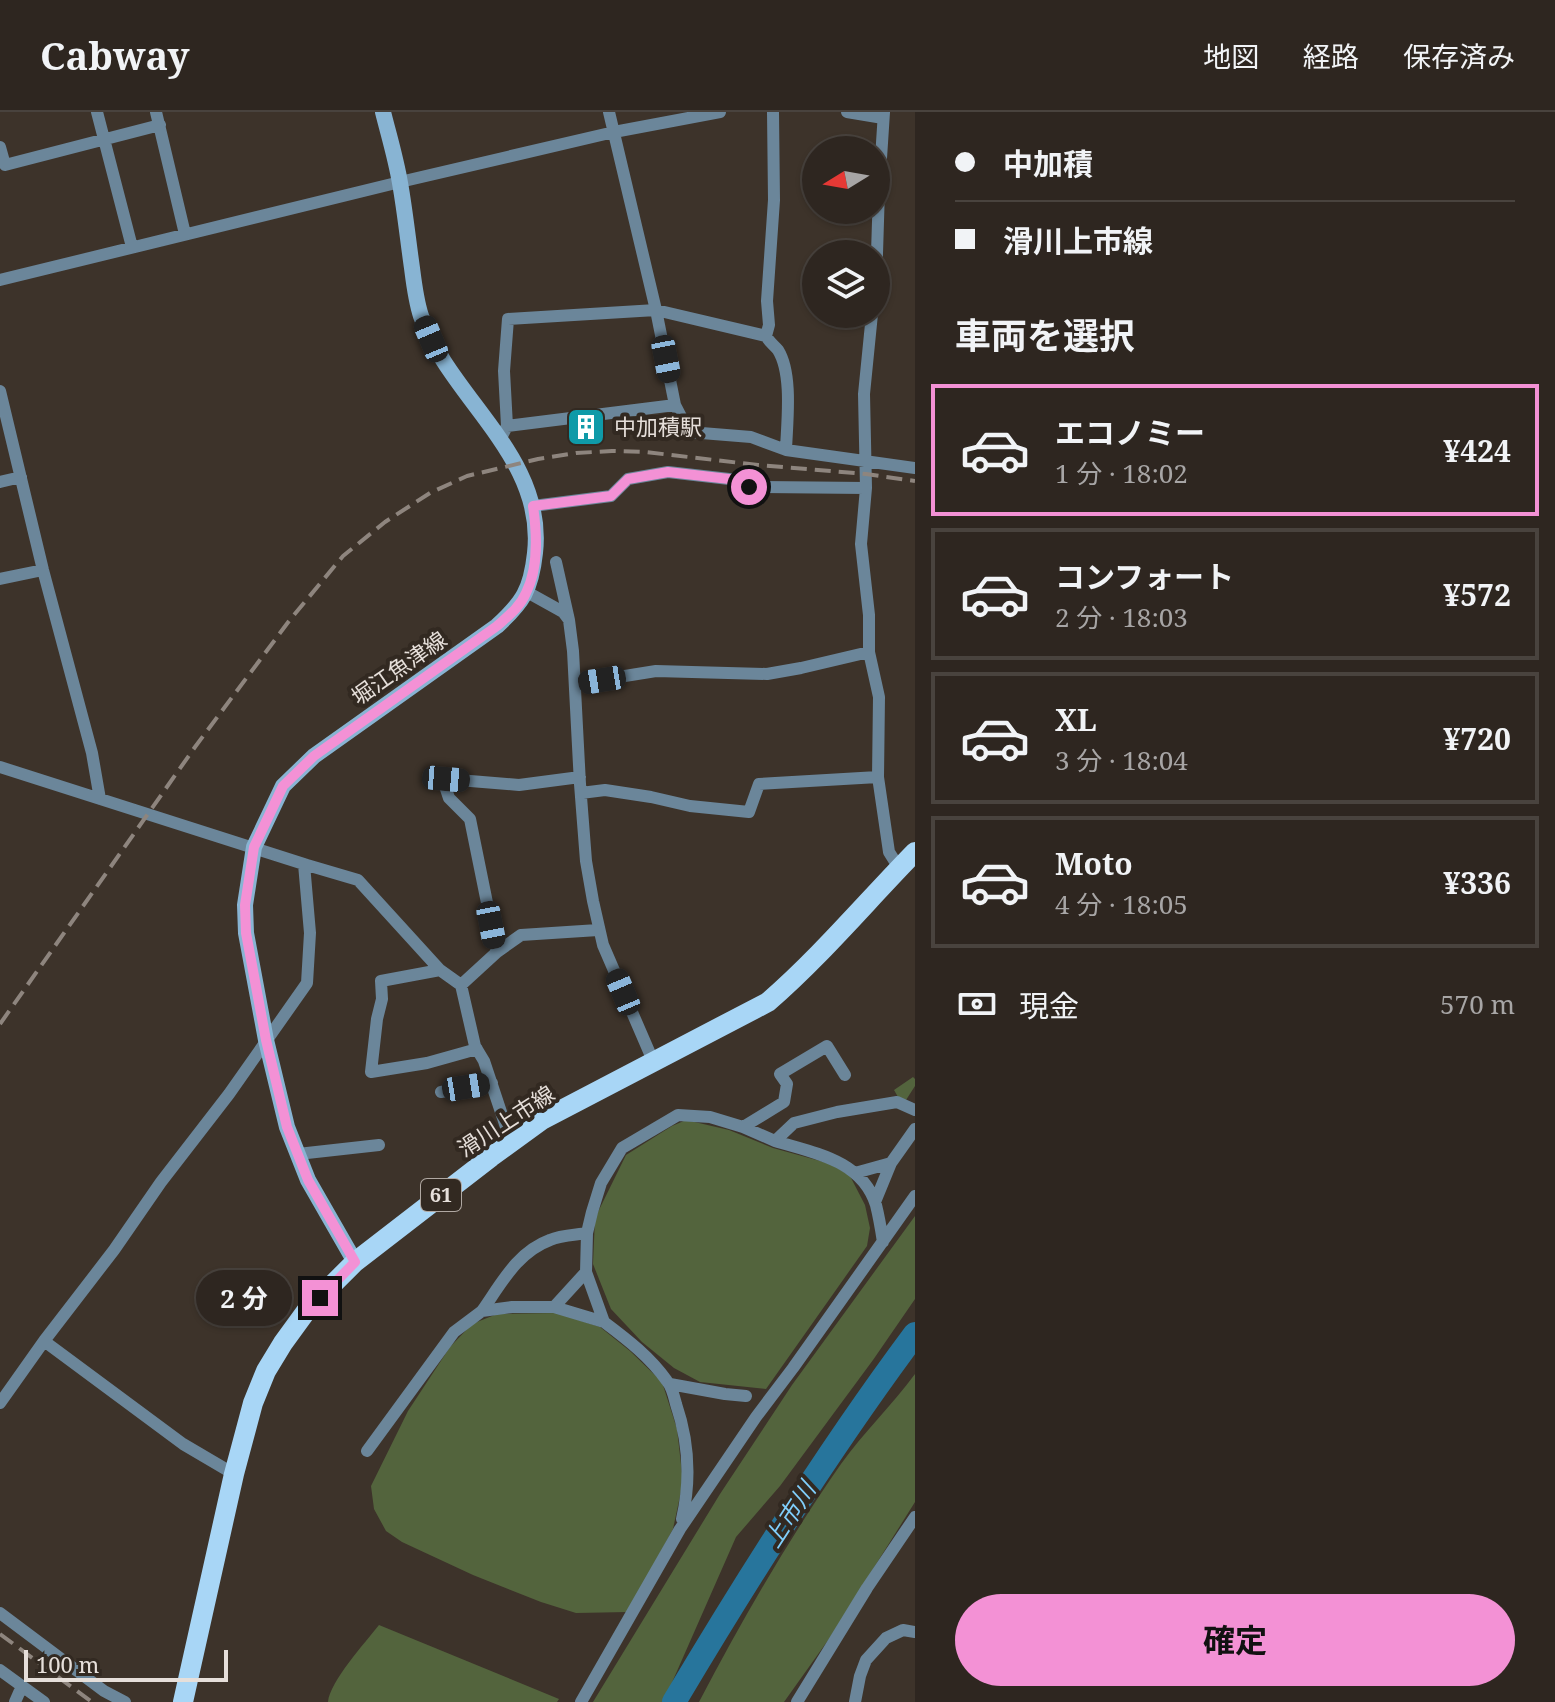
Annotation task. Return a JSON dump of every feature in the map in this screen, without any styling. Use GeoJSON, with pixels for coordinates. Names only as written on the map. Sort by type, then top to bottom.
{"type":"FeatureCollection","features":[{"type":"Feature","properties":{"kind":"main road","name":"堀江魚津線"},"geometry":{"type":"LineString","coordinates":[[355,1262],[308,1180],[287,1127],[266,1040],[246,933],[245,905],[254,847],[283,786],[314,756],[497,626],[517,608],[527,592],[534,567],[537,535],[533,506],[504,433],[431,339],[420,314],[400,182],[383,112]]}},
{"type":"Feature","properties":{"kind":"main road","name":"滑川上市線"},"geometry":{"type":"LineString","coordinates":[[183,1702],[253,1403],[266,1371],[307,1310],[355,1262],[542,1120],[768,1002],[846,927],[915,852]]}},
{"type":"Feature","properties":{"kind":"street"},"geometry":{"type":"LineString","coordinates":[[97,112],[132,247]]}},
{"type":"Feature","properties":{"kind":"street"},"geometry":{"type":"LineString","coordinates":[[609,112],[675,405],[689,432],[751,437],[786,450],[915,468]]}},
{"type":"Feature","properties":{"kind":"street"},"geometry":{"type":"LineString","coordinates":[[0,280],[614,132],[720,112]]}},
{"type":"Feature","properties":{"kind":"street"},"geometry":{"type":"LineString","coordinates":[[766,336],[774,200],[773,112]]}},
{"type":"Feature","properties":{"kind":"street"},"geometry":{"type":"LineString","coordinates":[[847,112],[884,115],[877,240]]}},
{"type":"Feature","properties":{"kind":"street"},"geometry":{"type":"LineString","coordinates":[[0,147],[5,165],[104,139],[158,118],[185,234]]}},
{"type":"Feature","properties":{"kind":"street"},"geometry":{"type":"LineString","coordinates":[[675,405],[504,433],[508,319],[656,310],[766,336],[777,347],[784,367],[786,450]]}},
{"type":"Feature","properties":{"kind":"street"},"geometry":{"type":"LineString","coordinates":[[871,328],[864,394],[866,488],[861,544],[869,615],[869,652],[879,697],[878,777],[889,852],[899,868]]}},
{"type":"Feature","properties":{"kind":"street"},"geometry":{"type":"LineString","coordinates":[[0,391],[43,570],[92,753],[100,799]]}},
{"type":"Feature","properties":{"kind":"street"},"geometry":{"type":"LineString","coordinates":[[533,506],[611,496],[628,479],[668,472],[738,480],[749,487],[866,488]]}},
{"type":"Feature","properties":{"kind":"street"},"geometry":{"type":"LineString","coordinates":[[0,482],[21,477]]}},
{"type":"Feature","properties":{"kind":"street"},"geometry":{"type":"LineString","coordinates":[[556,562],[569,620],[586,861],[598,930],[654,1063]]}},
{"type":"Feature","properties":{"kind":"street"},"geometry":{"type":"LineString","coordinates":[[0,579],[43,570]]}},
{"type":"Feature","properties":{"kind":"street"},"geometry":{"type":"LineString","coordinates":[[527,592],[563,612],[569,620]]}},
{"type":"Feature","properties":{"kind":"street"},"geometry":{"type":"LineString","coordinates":[[575,684],[656,671],[767,674],[869,652]]}},
{"type":"Feature","properties":{"kind":"street"},"geometry":{"type":"LineString","coordinates":[[0,767],[358,880],[440,970],[461,985],[477,1049],[484,1061],[511,1142]]}},
{"type":"Feature","properties":{"kind":"street"},"geometry":{"type":"LineString","coordinates":[[497,952],[470,819],[449,798],[446,779],[519,785],[580,777]]}},
{"type":"Feature","properties":{"kind":"street"},"geometry":{"type":"LineString","coordinates":[[581,793],[605,790],[690,806],[749,812],[759,784],[878,777]]}},
{"type":"Feature","properties":{"kind":"street"},"geometry":{"type":"LineString","coordinates":[[0,1403],[229,1094],[307,983],[310,933],[304,864]]}},
{"type":"Feature","properties":{"kind":"street"},"geometry":{"type":"LineString","coordinates":[[461,985],[521,935],[598,930]]}},
{"type":"Feature","properties":{"kind":"street"},"geometry":{"type":"LineString","coordinates":[[440,970],[381,981],[382,999],[371,1072],[427,1063],[477,1049]]}},
{"type":"Feature","properties":{"kind":"street"},"geometry":{"type":"LineString","coordinates":[[743,1127],[784,1102],[787,1084],[780,1074],[827,1046],[845,1075]]}},
{"type":"Feature","properties":{"kind":"street"},"geometry":{"type":"LineString","coordinates":[[441,1092],[492,1083]]}},
{"type":"Feature","properties":{"kind":"street"},"geometry":{"type":"LineString","coordinates":[[775,1141],[794,1123],[837,1112],[897,1102],[915,1110]]}},
{"type":"Feature","properties":{"kind":"street"},"geometry":{"type":"LineString","coordinates":[[604,1322],[586,1272],[587,1233],[601,1183],[622,1148],[678,1115],[710,1117],[839,1161],[863,1179],[875,1202],[883,1242]]}},
{"type":"Feature","properties":{"kind":"street"},"geometry":{"type":"LineString","coordinates":[[875,1202],[891,1163],[915,1129]]}},
{"type":"Feature","properties":{"kind":"street"},"geometry":{"type":"LineString","coordinates":[[298,1154],[379,1145]]}},
{"type":"Feature","properties":{"kind":"street"},"geometry":{"type":"LineString","coordinates":[[855,1173],[891,1163]]}},
{"type":"Feature","properties":{"kind":"street"},"geometry":{"type":"LineString","coordinates":[[581,1702],[680,1529],[756,1417],[915,1196]]}},
{"type":"Feature","properties":{"kind":"street"},"geometry":{"type":"LineString","coordinates":[[367,1451],[454,1332],[482,1311],[516,1262],[533,1247],[553,1238],[587,1233]]}},
{"type":"Feature","properties":{"kind":"street"},"geometry":{"type":"LineString","coordinates":[[554,1307],[586,1272]]}},
{"type":"Feature","properties":{"kind":"street"},"geometry":{"type":"LineString","coordinates":[[482,1311],[554,1307],[604,1322],[642,1351],[670,1384],[680,1415],[689,1462],[687,1497],[680,1529]]}},
{"type":"Feature","properties":{"kind":"street"},"geometry":{"type":"LineString","coordinates":[[44,1341],[183,1444],[234,1474]]}},
{"type":"Feature","properties":{"kind":"street"},"geometry":{"type":"LineString","coordinates":[[670,1384],[746,1396]]}},
{"type":"Feature","properties":{"kind":"street"},"geometry":{"type":"LineString","coordinates":[[797,1702],[915,1517]]}},
{"type":"Feature","properties":{"kind":"street"},"geometry":{"type":"LineString","coordinates":[[0,1613],[104,1691],[125,1702]]}},
{"type":"Feature","properties":{"kind":"street"},"geometry":{"type":"LineString","coordinates":[[855,1702],[866,1660],[886,1638],[903,1630],[915,1632]]}},
{"type":"Feature","properties":{"kind":"street"},"geometry":{"type":"LineString","coordinates":[[0,1670],[44,1702]]}},
{"type":"Feature","properties":{"kind":"street"},"geometry":{"type":"LineString","coordinates":[[15,1702],[22,1686]]}},
{"type":"Feature","properties":{"kind":"green space"},"geometry":{"type":"Polygon","coordinates":[[[667,416],[670,434],[633,433],[632,417],[667,416]]]}},
{"type":"Feature","properties":{"kind":"green space"},"geometry":{"type":"Polygon","coordinates":[[[913,1077],[915,1086],[906,1100],[898,1097],[894,1090],[913,1077]]]}},
{"type":"Feature","properties":{"kind":"green space"},"geometry":{"type":"Polygon","coordinates":[[[686,1120],[729,1130],[773,1148],[831,1164],[850,1176],[865,1205],[870,1228],[867,1246],[766,1389],[700,1382],[674,1368],[642,1342],[611,1309],[593,1264],[595,1218],[626,1155],[686,1120]]]}},
{"type":"Feature","properties":{"kind":"green space"},"geometry":{"type":"Polygon","coordinates":[[[915,1216],[915,1299],[780,1486],[736,1537],[662,1702],[593,1702],[720,1494],[792,1385],[915,1216]]]}},
{"type":"Feature","properties":{"kind":"green space"},"geometry":{"type":"Polygon","coordinates":[[[557,1313],[600,1327],[630,1351],[662,1382],[677,1429],[683,1482],[673,1529],[628,1612],[576,1613],[473,1575],[402,1542],[386,1531],[374,1509],[371,1486],[408,1411],[450,1347],[472,1324],[497,1314],[557,1313]]]}},
{"type":"Feature","properties":{"kind":"green space"},"geometry":{"type":"Polygon","coordinates":[[[915,1374],[915,1502],[831,1636],[784,1702],[699,1702],[766,1581],[821,1493],[850,1452],[915,1374]]]}},
{"type":"Feature","properties":{"kind":"green space"},"geometry":{"type":"Polygon","coordinates":[[[379,1625],[559,1699],[557,1702],[328,1702],[341,1673],[379,1625]]]}},
{"type":"Feature","properties":{"kind":"waterway","name":"上市川"},"geometry":{"type":"LineString","coordinates":[[674,1702],[790,1515],[915,1334]]}},
{"type":"Feature","properties":{"kind":"railway"},"geometry":{"type":"LineString","coordinates":[[0,1024],[195,747],[289,621],[343,556],[385,522],[430,493],[467,476],[538,459],[612,451],[915,481]]}},
{"type":"Feature","properties":{"kind":"railway"},"geometry":{"type":"LineString","coordinates":[[0,1634],[92,1702]]}},
{"type":"Feature","properties":{"kind":"place","name":"中加積駅"},"geometry":{"type":"Point","coordinates":[586,427]}},
{"type":"Feature","properties":{"kind":"route"},"geometry":{"type":"LineString","coordinates":[[320,1298],[355,1262],[308,1180],[287,1127],[266,1040],[246,933],[245,905],[254,847],[283,786],[314,756],[497,626],[517,608],[527,592],[534,567],[537,535],[533,506],[611,496],[628,479],[668,472],[738,480],[749,487]]}}]}
